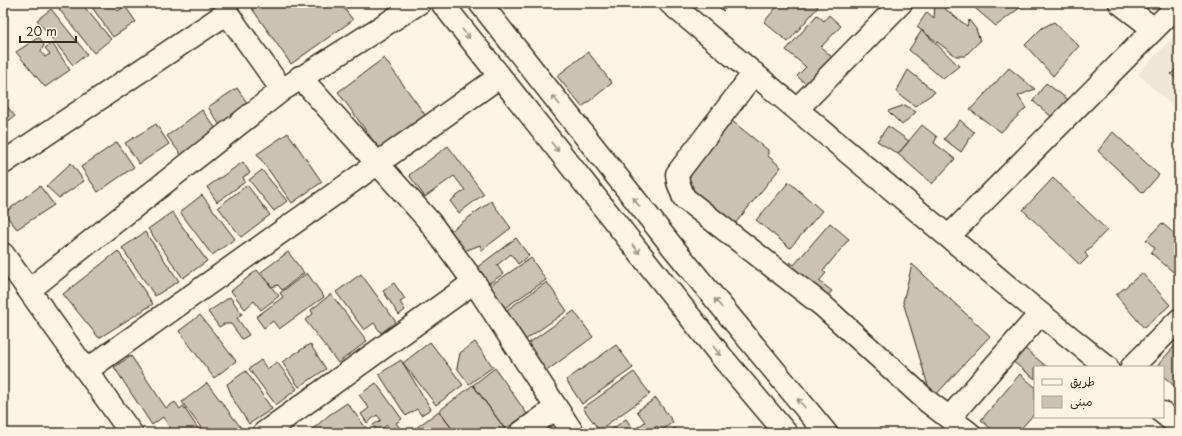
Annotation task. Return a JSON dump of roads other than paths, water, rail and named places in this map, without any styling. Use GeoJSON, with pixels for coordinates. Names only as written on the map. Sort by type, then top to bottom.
{"type":"FeatureCollection","features":[{"type":"Feature","properties":{"kind":"street"},"geometry":{"type":"LineString","coordinates":[[29,290],[282,90],[300,77],[419,3]]}},
{"type":"Feature","properties":{"kind":"street"},"geometry":{"type":"LineString","coordinates":[[442,3],[721,356],[786,433]]}},
{"type":"Feature","properties":{"kind":"street"},"geometry":{"type":"LineString","coordinates":[[480,3],[675,250],[826,433]]}},
{"type":"Feature","properties":{"kind":"street"},"geometry":{"type":"LineString","coordinates":[[670,3],[1040,314],[1105,366]]}},
{"type":"Feature","properties":{"kind":"street"},"geometry":{"type":"LineString","coordinates":[[796,109],[901,3]]}},
{"type":"Feature","properties":{"kind":"street"},"geometry":{"type":"LineString","coordinates":[[1120,3],[1154,30]]}},
{"type":"Feature","properties":{"kind":"street"},"geometry":{"type":"LineString","coordinates":[[949,236],[1179,4]]}},
{"type":"Feature","properties":{"kind":"street"},"geometry":{"type":"LineString","coordinates":[[3,163],[226,8],[282,90]]}},
{"type":"Feature","properties":{"kind":"street"},"geometry":{"type":"LineString","coordinates":[[754,73],[678,174],[678,182],[684,198],[822,306],[927,401],[950,416],[969,433]]}},
{"type":"Feature","properties":{"kind":"street"},"geometry":{"type":"LineString","coordinates":[[300,77],[429,221],[474,282],[573,433]]}},
{"type":"Feature","properties":{"kind":"street"},"geometry":{"type":"LineString","coordinates":[[87,370],[499,77]]}},
{"type":"Feature","properties":{"kind":"street"},"geometry":{"type":"LineString","coordinates":[[3,254],[87,370],[130,433]]}},
{"type":"Feature","properties":{"kind":"street"},"geometry":{"type":"LineString","coordinates":[[264,433],[474,282]]}},
{"type":"Feature","properties":{"kind":"street"},"geometry":{"type":"LineString","coordinates":[[950,416],[1040,314]]}},
{"type":"Feature","properties":{"kind":"street"},"geometry":{"type":"LineString","coordinates":[[1133,366],[1179,320]]}},
{"type":"Feature","properties":{"kind":"street"},"geometry":{"type":"LineString","coordinates":[[522,433],[556,408]]}},
{"type":"Feature","properties":{"kind":"street"},"geometry":{"type":"LineString","coordinates":[[1164,414],[1179,426]]}}]}
